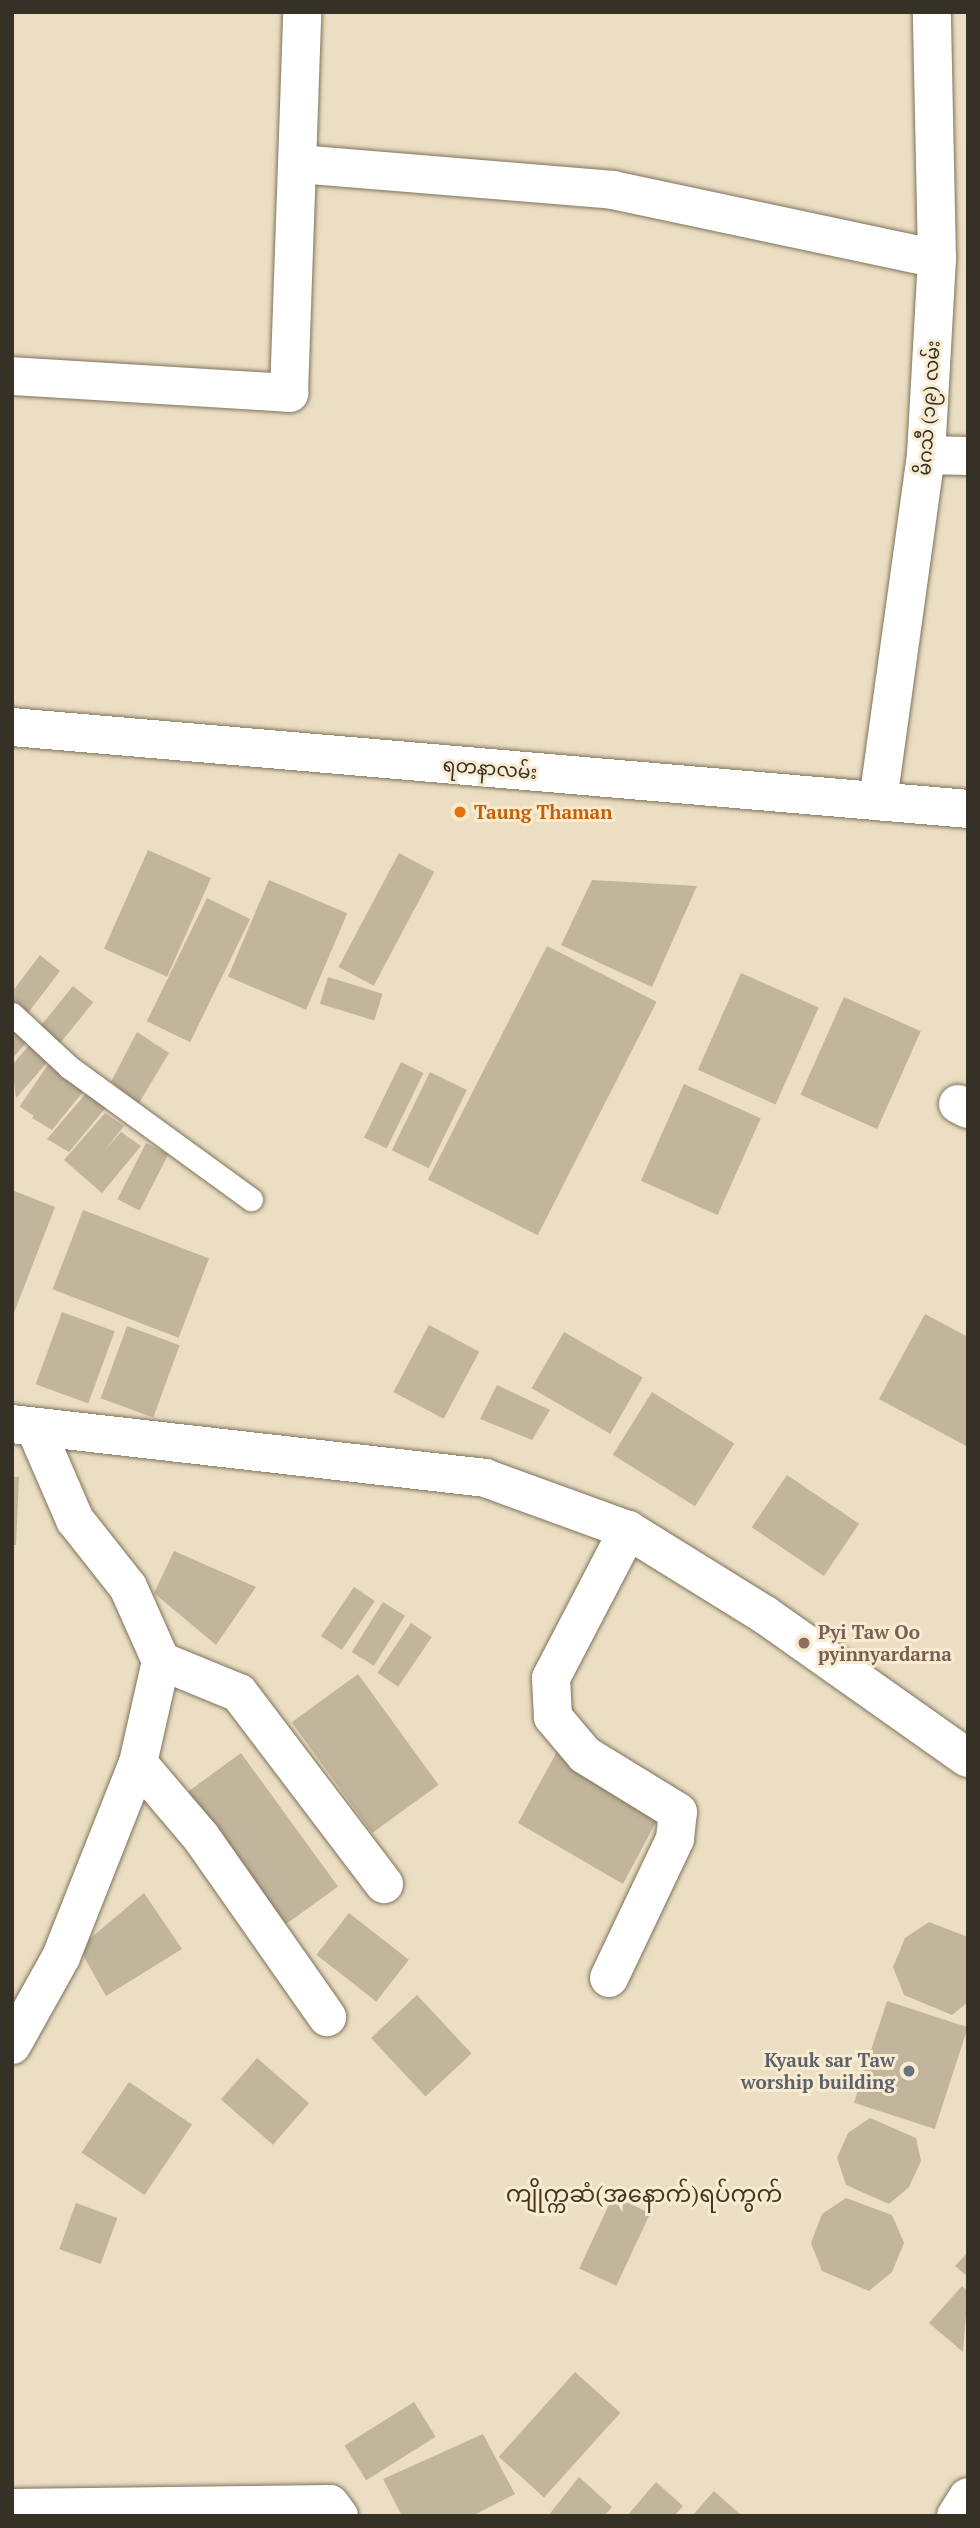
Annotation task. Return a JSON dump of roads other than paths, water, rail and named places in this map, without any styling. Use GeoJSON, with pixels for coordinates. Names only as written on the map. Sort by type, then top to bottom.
{"type":"FeatureCollection","features":[{"type":"Feature","properties":{"kind":"street"},"geometry":{"type":"LineString","coordinates":[[12,376],[289,393],[299,164],[302,12]]}},
{"type":"Feature","properties":{"kind":"street","name":"မိဂသီ (၁၉) လမ်း"},"geometry":{"type":"LineString","coordinates":[[878,801],[926,455],[937,259],[932,12]]}},
{"type":"Feature","properties":{"kind":"street"},"geometry":{"type":"LineString","coordinates":[[299,164],[613,190],[937,259]]}},
{"type":"Feature","properties":{"kind":"street"},"geometry":{"type":"LineString","coordinates":[[926,455],[968,456]]}},
{"type":"Feature","properties":{"kind":"street","name":"ရတနာလမ်း"},"geometry":{"type":"LineString","coordinates":[[12,727],[968,809]]}},
{"type":"Feature","properties":{"kind":"street"},"geometry":{"type":"LineString","coordinates":[[24,1427],[339,1457],[485,1478],[628,1530],[765,1615],[968,1758]]}},
{"type":"Feature","properties":{"kind":"street"},"geometry":{"type":"LineString","coordinates":[[12,2045],[61,1957],[138,1763],[161,1661],[128,1587],[75,1520],[24,1427]]}},
{"type":"Feature","properties":{"kind":"street"},"geometry":{"type":"LineString","coordinates":[[609,1978],[675,1839],[678,1812],[585,1755],[553,1717],[551,1678],[628,1530]]}},
{"type":"Feature","properties":{"kind":"street"},"geometry":{"type":"LineString","coordinates":[[161,1661],[239,1693],[384,1884]]}},
{"type":"Feature","properties":{"kind":"street"},"geometry":{"type":"LineString","coordinates":[[138,1763],[201,1837],[327,2017]]}},
{"type":"Feature","properties":{"kind":"street"},"geometry":{"type":"LineString","coordinates":[[956,2516],[968,2497]]}},
{"type":"Feature","properties":{"kind":"street"},"geometry":{"type":"LineString","coordinates":[[12,2508],[330,2504],[339,2516]]}},
{"type":"Feature","properties":{"kind":"lane"},"geometry":{"type":"LineString","coordinates":[[12,1014],[69,1067],[251,1199]]}},
{"type":"Feature","properties":{"kind":"place","name":"Taung Thaman"},"geometry":{"type":"Point","coordinates":[460,812]}},
{"type":"Feature","properties":{"kind":"place","name":"Pyi Taw Oo pyinnyardarna"},"geometry":{"type":"Point","coordinates":[804,1643]}},
{"type":"Feature","properties":{"kind":"place","name":"Kyauk sar Taw worship building"},"geometry":{"type":"Point","coordinates":[909,2071]}},
{"type":"Feature","properties":{"kind":"district","name":"ကျိုက္ကဆံ(အနောက်)ရပ်ကွက်"},"geometry":{"type":"Point","coordinates":[644,2194]}}]}
